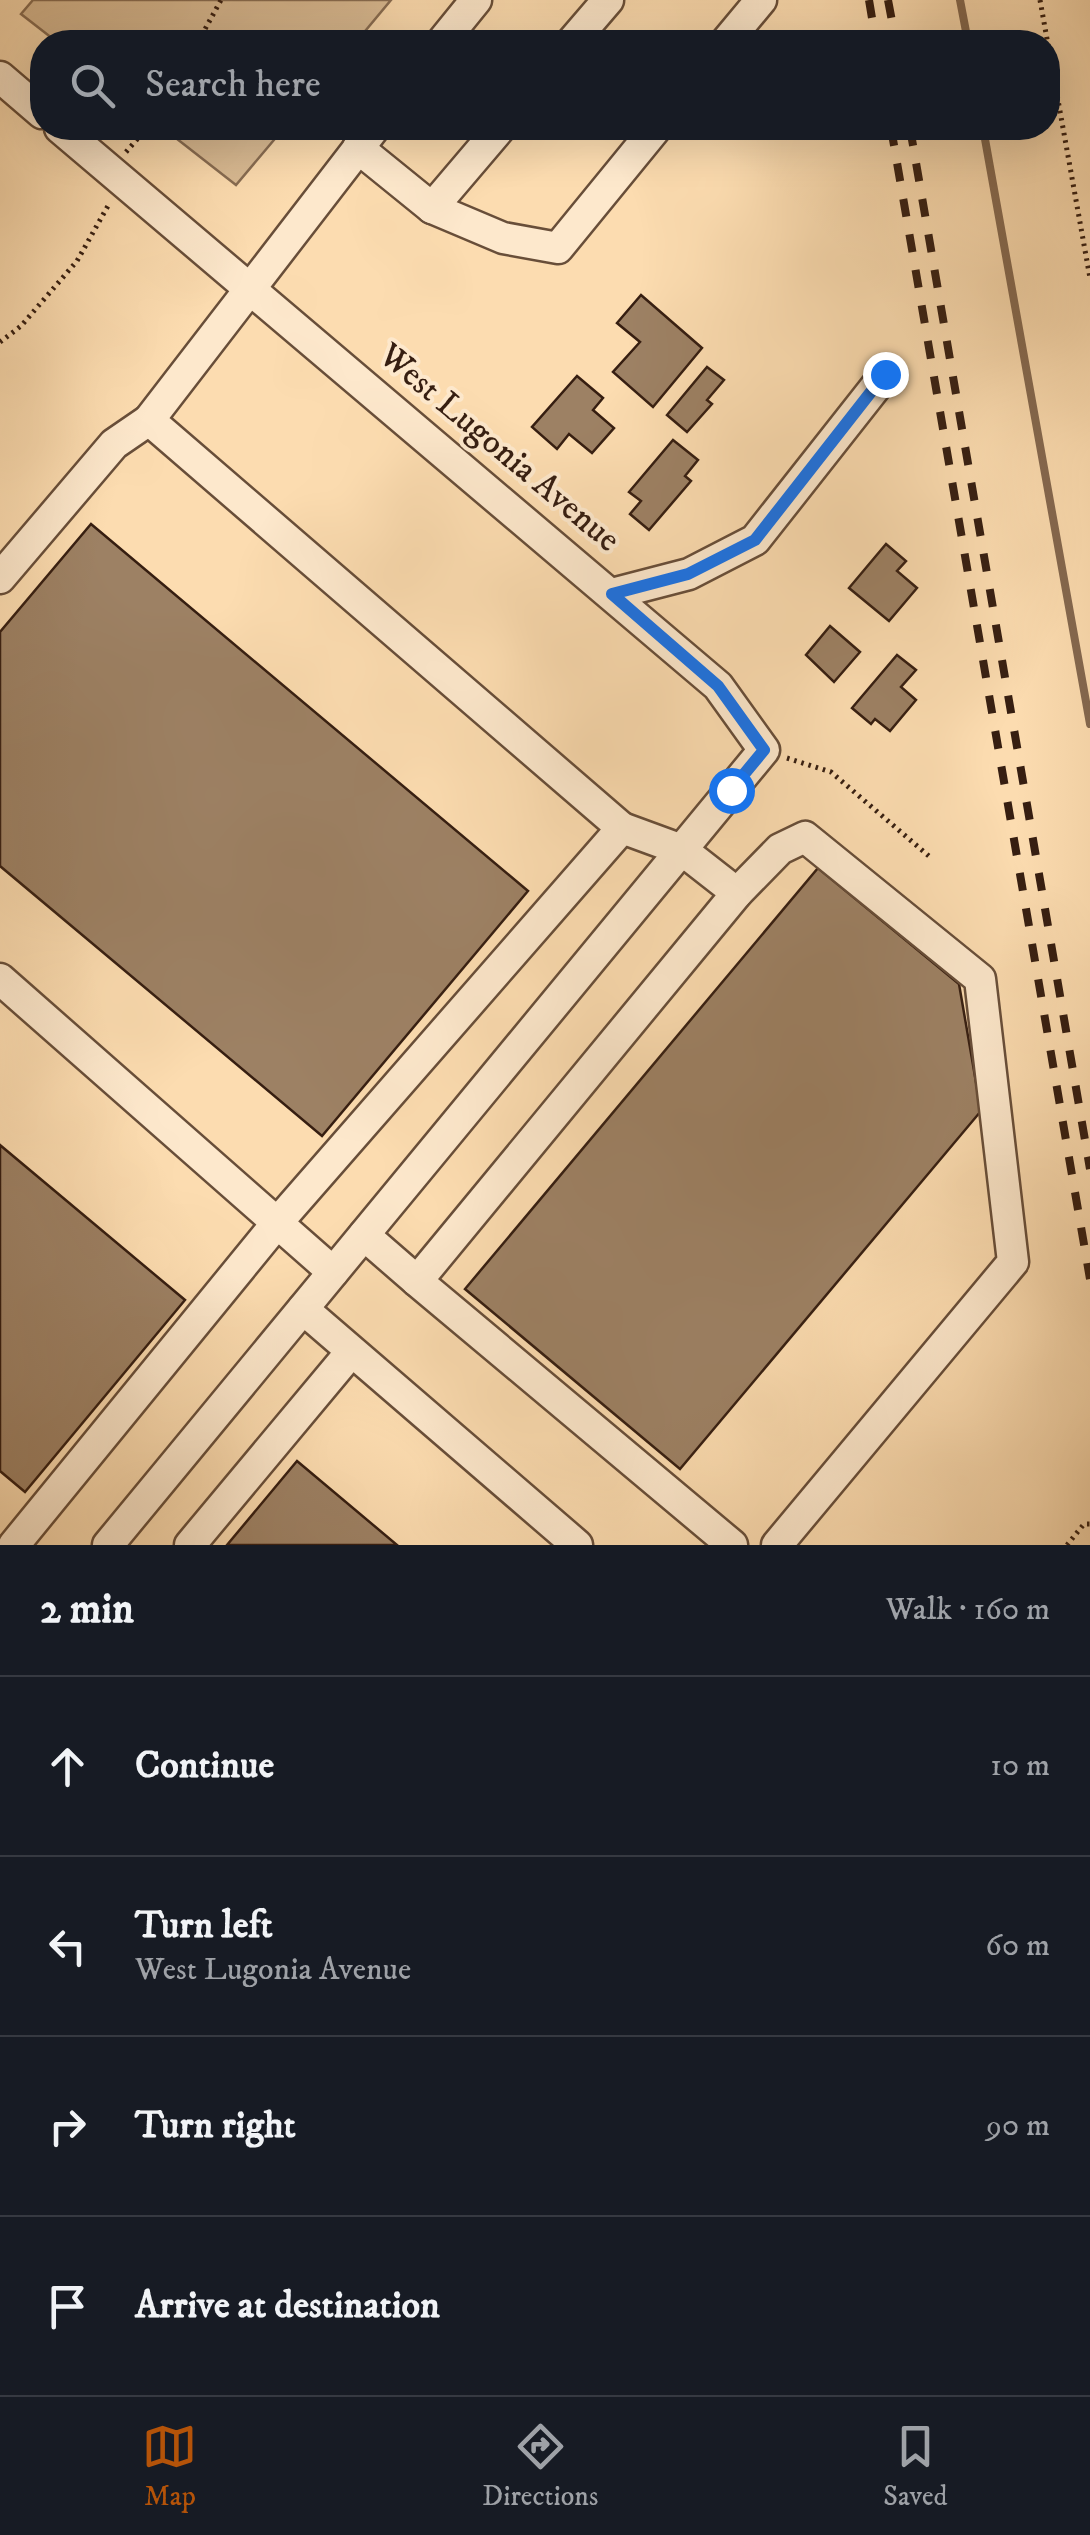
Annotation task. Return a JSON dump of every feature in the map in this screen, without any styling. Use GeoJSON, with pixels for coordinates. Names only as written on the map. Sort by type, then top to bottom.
{"type":"FeatureCollection","features":[{"type":"Feature","properties":{"kind":"street"},"geometry":{"type":"LineString","coordinates":[[452,30],[476,0]]}},
{"type":"Feature","properties":{"kind":"street"},"geometry":{"type":"LineString","coordinates":[[582,30],[608,0]]}},
{"type":"Feature","properties":{"kind":"street"},"geometry":{"type":"LineString","coordinates":[[736,30],[761,0]]}},
{"type":"Feature","properties":{"kind":"street"},"geometry":{"type":"LineString","coordinates":[[0,77],[30,102]]}},
{"type":"Feature","properties":{"kind":"street","name":"West Lugonia Avenue"},"geometry":{"type":"LineString","coordinates":[[75,140],[718,686],[764,750]]}},
{"type":"Feature","properties":{"kind":"street"},"geometry":{"type":"LineString","coordinates":[[0,578],[114,444],[149,420],[249,285],[364,140]]}},
{"type":"Feature","properties":{"kind":"street"},"geometry":{"type":"LineString","coordinates":[[368,140],[432,208],[503,238],[558,248],[646,140]]}},
{"type":"Feature","properties":{"kind":"street"},"geometry":{"type":"LineString","coordinates":[[432,208],[490,140]]}},
{"type":"Feature","properties":{"kind":"street"},"geometry":{"type":"LineString","coordinates":[[612,594],[688,574],[755,540],[885,374]]}},
{"type":"Feature","properties":{"kind":"street"},"geometry":{"type":"LineString","coordinates":[[149,420],[622,828],[682,850],[737,893]]}},
{"type":"Feature","properties":{"kind":"street"},"geometry":{"type":"LineString","coordinates":[[108,1545],[764,750]]}},
{"type":"Feature","properties":{"kind":"street"},"geometry":{"type":"LineString","coordinates":[[14,1545],[276,1224],[622,828]]}},
{"type":"Feature","properties":{"kind":"street"},"geometry":{"type":"LineString","coordinates":[[417,1281],[737,893],[780,849],[805,838],[980,979],[1013,1262],[777,1545]]}},
{"type":"Feature","properties":{"kind":"street"},"geometry":{"type":"LineString","coordinates":[[0,979],[333,1272]]}},
{"type":"Feature","properties":{"kind":"street"},"geometry":{"type":"LineString","coordinates":[[364,1235],[732,1545]]}},
{"type":"Feature","properties":{"kind":"street"},"geometry":{"type":"LineString","coordinates":[[303,1309],[576,1545]]}},
{"type":"Feature","properties":{"kind":"street"},"geometry":{"type":"LineString","coordinates":[[190,1545],[351,1352]]}},
{"type":"Feature","properties":{"kind":"path"},"geometry":{"type":"LineString","coordinates":[[205,30],[221,0]]}},
{"type":"Feature","properties":{"kind":"path"},"geometry":{"type":"LineString","coordinates":[[1040,0],[1045,30]]}},
{"type":"Feature","properties":{"kind":"path"},"geometry":{"type":"LineString","coordinates":[[1060,111],[1090,278]]}},
{"type":"Feature","properties":{"kind":"path"},"geometry":{"type":"LineString","coordinates":[[0,342],[21,326],[77,261],[106,208],[127,183]]}},
{"type":"Feature","properties":{"kind":"path"},"geometry":{"type":"LineString","coordinates":[[764,750],[831,772],[930,857]]}},
{"type":"Feature","properties":{"kind":"path"},"geometry":{"type":"LineString","coordinates":[[1067,1545],[1084,1524],[1090,1524]]}},
{"type":"Feature","properties":{"kind":"shaded area"},"geometry":{"type":"Polygon","coordinates":[[[33,0],[391,0],[366,30],[42,30],[21,14],[33,0]]]}},
{"type":"Feature","properties":{"kind":"shaded area"},"geometry":{"type":"Polygon","coordinates":[[[178,140],[274,140],[236,185],[178,140]]]}},
{"type":"Feature","properties":{"kind":"building"},"geometry":{"type":"Polygon","coordinates":[[[641,295],[702,348],[653,407],[613,372],[640,342],[617,323],[641,295]]]}},
{"type":"Feature","properties":{"kind":"building"},"geometry":{"type":"Polygon","coordinates":[[[707,367],[724,380],[707,400],[712,404],[687,432],[667,415],[707,367]]]}},
{"type":"Feature","properties":{"kind":"building"},"geometry":{"type":"Polygon","coordinates":[[[577,376],[603,398],[593,410],[614,428],[592,453],[569,434],[557,449],[532,427],[577,376]]]}},
{"type":"Feature","properties":{"kind":"building"},"geometry":{"type":"Polygon","coordinates":[[[673,440],[698,460],[685,476],[691,481],[649,530],[630,514],[641,501],[629,492],[673,440]]]}},
{"type":"Feature","properties":{"kind":"building"},"geometry":{"type":"Polygon","coordinates":[[[91,524],[528,891],[322,1136],[0,866],[0,632],[91,524]]]}},
{"type":"Feature","properties":{"kind":"building"},"geometry":{"type":"Polygon","coordinates":[[[886,544],[906,561],[897,571],[917,588],[889,621],[849,588],[886,544]]]}},
{"type":"Feature","properties":{"kind":"building"},"geometry":{"type":"Polygon","coordinates":[[[830,626],[860,652],[834,682],[806,655],[830,626]]]}},
{"type":"Feature","properties":{"kind":"building"},"geometry":{"type":"Polygon","coordinates":[[[897,655],[916,670],[901,687],[916,700],[890,731],[875,719],[871,724],[852,708],[897,655]]]}},
{"type":"Feature","properties":{"kind":"building"},"geometry":{"type":"Polygon","coordinates":[[[818,868],[959,984],[981,1111],[680,1469],[465,1289],[818,868]]]}},
{"type":"Feature","properties":{"kind":"building"},"geometry":{"type":"Polygon","coordinates":[[[0,1145],[185,1300],[25,1492],[0,1471],[0,1145]]]}},
{"type":"Feature","properties":{"kind":"building"},"geometry":{"type":"Polygon","coordinates":[[[297,1461],[397,1545],[227,1545],[297,1461]]]}},
{"type":"Feature","properties":{"kind":"waterway"},"geometry":{"type":"LineString","coordinates":[[960,0],[966,30]]}},
{"type":"Feature","properties":{"kind":"waterway"},"geometry":{"type":"LineString","coordinates":[[985,140],[1090,724]]}},
{"type":"Feature","properties":{"kind":"railway"},"geometry":{"type":"LineString","coordinates":[[869,0],[874,30]]}},
{"type":"Feature","properties":{"kind":"railway"},"geometry":{"type":"LineString","coordinates":[[888,0],[894,30]]}},
{"type":"Feature","properties":{"kind":"railway"},"geometry":{"type":"LineString","coordinates":[[893,140],[1090,1279]]}},
{"type":"Feature","properties":{"kind":"railway"},"geometry":{"type":"LineString","coordinates":[[912,140],[1090,1169]]}},
{"type":"Feature","properties":{"kind":"route"},"geometry":{"type":"LineString","coordinates":[[731,790],[764,750],[718,686],[612,594],[688,574],[755,540],[885,374]]}}]}
